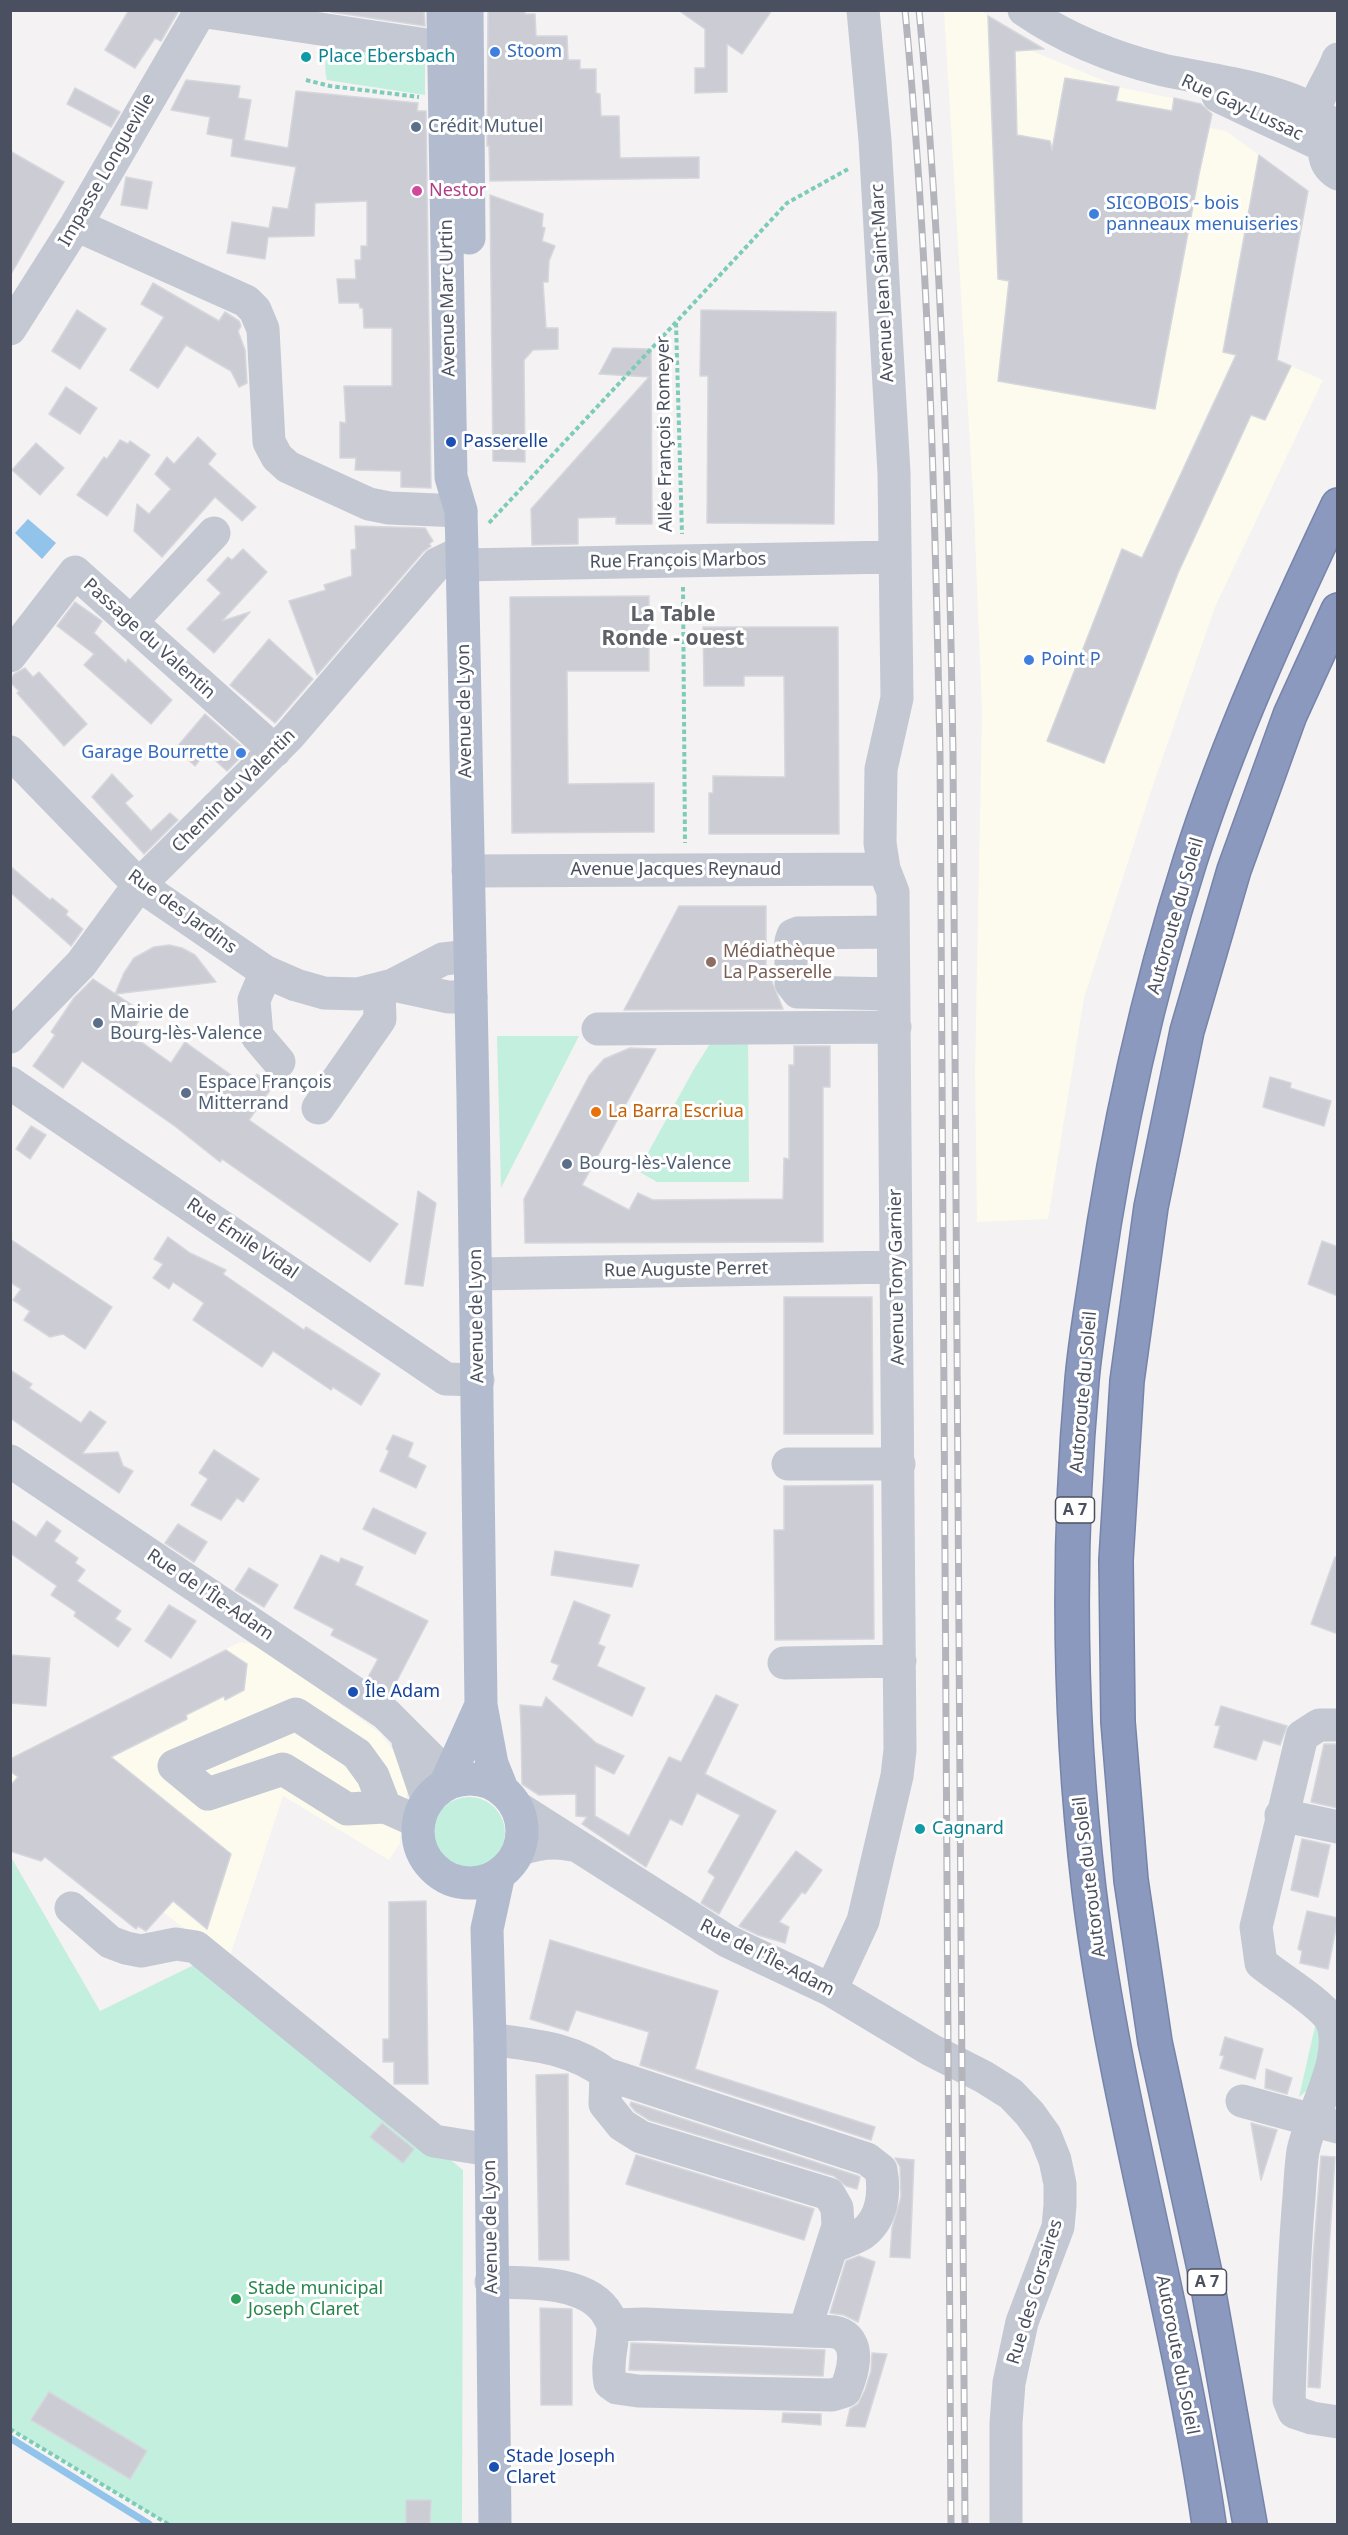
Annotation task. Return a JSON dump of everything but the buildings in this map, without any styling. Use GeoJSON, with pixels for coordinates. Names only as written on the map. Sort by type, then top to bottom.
{"type":"FeatureCollection","features":[{"type":"Feature","properties":{"kind":"highway","name":"Autoroute du Soleil"},"geometry":{"type":"LineString","coordinates":[[1209,2524],[1164,2288],[1115,2062],[1089,1890],[1075,1725],[1072,1558],[1082,1378],[1107,1201],[1145,1024],[1191,860],[1247,706],[1296,592],[1338,505]]}},
{"type":"Feature","properties":{"kind":"highway","name":"A 7"},"geometry":{"type":"LineString","coordinates":[[1250,2524],[1207,2282],[1155,2042],[1131,1880],[1118,1722],[1116,1560],[1127,1381],[1151,1207],[1187,1031],[1234,870],[1290,715],[1338,610]]}},
{"type":"Feature","properties":{"kind":"main road","name":"Avenue Marc Urtin"},"geometry":{"type":"LineString","coordinates":[[443,10],[455,49],[470,477],[461,511]]}},
{"type":"Feature","properties":{"kind":"main road","name":"Avenue Marc Urtin"},"geometry":{"type":"LineString","coordinates":[[462,559],[461,511],[451,477],[444,117],[455,49],[467,10]]}},
{"type":"Feature","properties":{"kind":"main road","name":"Avenue de Lyon"},"geometry":{"type":"LineString","coordinates":[[462,559],[478,1380],[477,1714],[492,1764],[510,1799],[522,1830],[487,1929],[495,2524]]}},
{"type":"Feature","properties":{"kind":"main road"},"geometry":{"type":"LineString","coordinates":[[441,1792],[477,1714]]}},
{"type":"Feature","properties":{"kind":"main road"},"geometry":{"type":"LineString","coordinates":[[441,1792],[489,1782],[510,1799]]}},
{"type":"Feature","properties":{"kind":"main road","name":"Avenue de Lyon"},"geometry":{"type":"LineString","coordinates":[[441,1792],[421,1848],[436,1870],[460,1881],[474,1900],[487,1929]]}},
{"type":"Feature","properties":{"kind":"main road"},"geometry":{"type":"LineString","coordinates":[[460,1881],[487,1880],[509,1862]]}},
{"type":"Feature","properties":{"kind":"street","name":"Avenue Jean Saint-Marc"},"geometry":{"type":"LineString","coordinates":[[863,10],[875,154],[894,473],[894,557]]}},
{"type":"Feature","properties":{"kind":"street","name":"Rue Gay-Lussac"},"geometry":{"type":"LineString","coordinates":[[1024,10],[1059,33],[1104,52],[1159,69],[1279,96],[1313,110],[1334,145]]}},
{"type":"Feature","properties":{"kind":"street"},"geometry":{"type":"LineString","coordinates":[[201,11],[455,49]]}},
{"type":"Feature","properties":{"kind":"street","name":"Impasse Longueville"},"geometry":{"type":"LineString","coordinates":[[10,329],[76,225],[201,11]]}},
{"type":"Feature","properties":{"kind":"street"},"geometry":{"type":"LineString","coordinates":[[1313,110],[1338,59]]}},
{"type":"Feature","properties":{"kind":"street","name":"Rue Gay-Lussac"},"geometry":{"type":"LineString","coordinates":[[1159,69],[1334,145]]}},
{"type":"Feature","properties":{"kind":"street"},"geometry":{"type":"LineString","coordinates":[[76,225],[246,301],[255,310],[263,329],[269,441],[277,457],[288,467],[369,504],[388,508],[461,511]]}},
{"type":"Feature","properties":{"kind":"street"},"geometry":{"type":"LineString","coordinates":[[130,622],[214,533]]}},
{"type":"Feature","properties":{"kind":"street","name":"Rue François Marbos"},"geometry":{"type":"LineString","coordinates":[[462,559],[682,562],[894,557]]}},
{"type":"Feature","properties":{"kind":"street","name":"Avenue Tony Garnier"},"geometry":{"type":"LineString","coordinates":[[831,1990],[863,1921],[897,1776],[900,1750],[893,892],[884,869],[880,843],[881,769],[897,698],[894,557]]}},
{"type":"Feature","properties":{"kind":"street","name":"Chemin du Valentin"},"geometry":{"type":"LineString","coordinates":[[10,1037],[81,964],[139,885],[275,751],[360,656],[437,564],[462,559]]}},
{"type":"Feature","properties":{"kind":"street","name":"Passage du Valentin"},"geometry":{"type":"LineString","coordinates":[[10,656],[75,572],[275,751]]}},
{"type":"Feature","properties":{"kind":"street","name":"Rue des Jardins"},"geometry":{"type":"LineString","coordinates":[[10,752],[139,885],[266,972],[296,985],[324,993],[358,994],[386,987],[443,959],[470,941]]}},
{"type":"Feature","properties":{"kind":"street","name":"Avenue Jacques Reynaud"},"geometry":{"type":"LineString","coordinates":[[468,871],[884,869]]}},
{"type":"Feature","properties":{"kind":"street"},"geometry":{"type":"LineString","coordinates":[[892,932],[798,933],[794,935],[791,941],[791,983],[798,992],[894,994]]}},
{"type":"Feature","properties":{"kind":"street"},"geometry":{"type":"LineString","coordinates":[[266,972],[254,1000],[257,1036],[279,1062]]}},
{"type":"Feature","properties":{"kind":"street"},"geometry":{"type":"LineString","coordinates":[[318,1108],[380,1019],[386,987]]}},
{"type":"Feature","properties":{"kind":"street","name":"Rue des Jardins"},"geometry":{"type":"LineString","coordinates":[[386,987],[448,997],[471,997]]}},
{"type":"Feature","properties":{"kind":"street"},"geometry":{"type":"LineString","coordinates":[[598,1029],[895,1027]]}},
{"type":"Feature","properties":{"kind":"street","name":"Rue Émile Vidal"},"geometry":{"type":"LineString","coordinates":[[10,1083],[446,1379],[478,1380]]}},
{"type":"Feature","properties":{"kind":"street","name":"Rue Auguste Perret"},"geometry":{"type":"LineString","coordinates":[[476,1274],[896,1267]]}},
{"type":"Feature","properties":{"kind":"street","name":"Rue de l'Île-Adam"},"geometry":{"type":"LineString","coordinates":[[10,1461],[386,1714],[405,1734],[415,1757],[441,1792]]}},
{"type":"Feature","properties":{"kind":"street"},"geometry":{"type":"LineString","coordinates":[[788,1464],[899,1464]]}},
{"type":"Feature","properties":{"kind":"street"},"geometry":{"type":"LineString","coordinates":[[784,1663],[900,1661]]}},
{"type":"Feature","properties":{"kind":"street"},"geometry":{"type":"LineString","coordinates":[[385,1807],[373,1776],[357,1754],[296,1714],[174,1766],[208,1794],[283,1769],[347,1809],[385,1807],[441,1792]]}},
{"type":"Feature","properties":{"kind":"street"},"geometry":{"type":"LineString","coordinates":[[405,1734],[426,1738],[444,1738],[460,1733],[477,1714]]}},
{"type":"Feature","properties":{"kind":"street"},"geometry":{"type":"LineString","coordinates":[[1338,1725],[1319,1725],[1302,1736],[1281,1815],[1256,1927],[1261,1963],[1319,2006],[1332,2021],[1336,2042],[1326,2123],[1303,2149],[1294,2256],[1288,2400],[1294,2412],[1312,2418],[1338,2422]]}},
{"type":"Feature","properties":{"kind":"street","name":"Rue de l'Île-Adam"},"geometry":{"type":"LineString","coordinates":[[510,1799],[573,1845],[727,1941],[831,1990],[931,2050]]}},
{"type":"Feature","properties":{"kind":"street"},"geometry":{"type":"LineString","coordinates":[[1281,1815],[1338,1827]]}},
{"type":"Feature","properties":{"kind":"street","name":"Rue de l'Île-Adam"},"geometry":{"type":"LineString","coordinates":[[509,1862],[544,1843],[573,1845]]}},
{"type":"Feature","properties":{"kind":"street"},"geometry":{"type":"LineString","coordinates":[[70,1908],[110,1942],[126,1948],[141,1951],[176,1944],[196,1947],[434,2141],[490,2150]]}},
{"type":"Feature","properties":{"kind":"street"},"geometry":{"type":"LineString","coordinates":[[490,2039],[559,2049],[594,2064],[606,2074],[867,2159],[881,2170],[884,2187],[876,2219],[862,2234],[832,2247]]}},
{"type":"Feature","properties":{"kind":"street","name":"Rue des Corsaires"},"geometry":{"type":"LineString","coordinates":[[931,2050],[984,2077],[1011,2094],[1046,2135],[1060,2184],[1058,2227],[1022,2322],[1009,2383],[1006,2423],[1006,2524]]}},
{"type":"Feature","properties":{"kind":"street"},"geometry":{"type":"LineString","coordinates":[[606,2074],[605,2104],[622,2125],[641,2137],[830,2194],[837,2208],[838,2226],[808,2320],[811,2331]]}},
{"type":"Feature","properties":{"kind":"street"},"geometry":{"type":"LineString","coordinates":[[1242,2101],[1326,2123]]}},
{"type":"Feature","properties":{"kind":"street"},"geometry":{"type":"LineString","coordinates":[[491,2282],[544,2284],[581,2292],[603,2306],[613,2325],[607,2366],[610,2383],[617,2388],[638,2391],[832,2395],[845,2391],[850,2379],[854,2351],[850,2343],[840,2334],[645,2324],[613,2325]]}},
{"type":"Feature","properties":{"kind":"path"},"geometry":{"type":"LineString","coordinates":[[306,80],[330,86],[435,99],[435,116],[444,117]]}},
{"type":"Feature","properties":{"kind":"path"},"geometry":{"type":"LineString","coordinates":[[462,559],[787,203],[875,154]]}},
{"type":"Feature","properties":{"kind":"path","name":"Allée François Romeyer"},"geometry":{"type":"LineString","coordinates":[[676,322],[682,562],[685,870]]}},
{"type":"Feature","properties":{"kind":"path"},"geometry":{"type":"LineString","coordinates":[[10,2429],[168,2524]]}},
{"type":"Feature","properties":{"kind":"shaded area","name":"Point P"},"geometry":{"type":"Polygon","coordinates":[[[944,11],[981,11],[1027,39],[1030,50],[1119,87],[1214,107],[1210,128],[1226,131],[1308,191],[1277,360],[1323,380],[1215,607],[1149,797],[1084,998],[1048,1219],[977,1222],[975,1070],[982,712],[974,511],[944,11]],[[1214,399],[1142,558],[1121,549],[1048,741],[1104,763],[1178,573],[1251,415],[1214,399]]]}},
{"type":"Feature","properties":{"kind":"shaded area"},"geometry":{"type":"Polygon","coordinates":[[[240,1642],[260,1646],[380,1733],[401,1761],[408,1790],[401,1824],[400,1843],[389,1860],[283,1796],[228,1962],[163,1912],[11,1784],[11,1757],[240,1642]]]}},
{"type":"Feature","properties":{"kind":"green space"},"geometry":{"type":"Polygon","coordinates":[[[335,39],[425,52],[425,95],[327,80],[326,58],[335,39]]]}},
{"type":"Feature","properties":{"kind":"green space"},"geometry":{"type":"Polygon","coordinates":[[[720,1028],[748,1028],[749,1182],[657,1182],[638,1171],[694,1069],[720,1028]]]}},
{"type":"Feature","properties":{"kind":"green space"},"geometry":{"type":"Polygon","coordinates":[[[497,1036],[579,1036],[501,1188],[497,1036]]]}},
{"type":"Feature","properties":{"kind":"green space"},"geometry":{"type":"Polygon","coordinates":[[[469,1797],[483,1800],[495,1807],[502,1819],[505,1833],[502,1847],[495,1859],[483,1866],[469,1869],[455,1866],[443,1859],[436,1847],[433,1833],[436,1819],[443,1807],[455,1800],[469,1797]]]}},
{"type":"Feature","properties":{"kind":"green space","name":"Stade municipal Joseph Claret"},"geometry":{"type":"Polygon","coordinates":[[[11,1857],[100,2011],[204,1960],[463,2170],[462,2524],[168,2524],[11,2429],[11,1857]]]}},
{"type":"Feature","properties":{"kind":"green space"},"geometry":{"type":"Polygon","coordinates":[[[1316,2022],[1325,2036],[1315,2084],[1299,2097],[1316,2022]]]}},
{"type":"Feature","properties":{"kind":"water"},"geometry":{"type":"Polygon","coordinates":[[[28,519],[56,543],[42,559],[15,533],[28,519]]]}},
{"type":"Feature","properties":{"kind":"waterway"},"geometry":{"type":"LineString","coordinates":[[10,2438],[149,2524]]}},
{"type":"Feature","properties":{"kind":"railway"},"geometry":{"type":"LineString","coordinates":[[905,10],[925,289],[933,475],[940,754],[951,2524]]}},
{"type":"Feature","properties":{"kind":"railway"},"geometry":{"type":"LineString","coordinates":[[919,10],[939,289],[947,475],[953,754],[965,2524]]}},
{"type":"Feature","properties":{"kind":"place","name":"Stoom"},"geometry":{"type":"Point","coordinates":[495,52]}},
{"type":"Feature","properties":{"kind":"place","name":"Place Ebersbach"},"geometry":{"type":"Point","coordinates":[306,57]}},
{"type":"Feature","properties":{"kind":"place","name":"Crédit Mutuel"},"geometry":{"type":"Point","coordinates":[416,127]}},
{"type":"Feature","properties":{"kind":"place","name":"Nestor"},"geometry":{"type":"Point","coordinates":[417,191]}},
{"type":"Feature","properties":{"kind":"place","name":"SICOBOIS - bois panneaux menuiseries"},"geometry":{"type":"Point","coordinates":[1094,214]}},
{"type":"Feature","properties":{"kind":"place","name":"Passerelle"},"geometry":{"type":"Point","coordinates":[451,442]}},
{"type":"Feature","properties":{"kind":"place","name":"Point P"},"geometry":{"type":"Point","coordinates":[1029,660]}},
{"type":"Feature","properties":{"kind":"place","name":"Garage Bourrette"},"geometry":{"type":"Point","coordinates":[241,753]}},
{"type":"Feature","properties":{"kind":"place","name":"Médiathèque La Passerelle"},"geometry":{"type":"Point","coordinates":[711,962]}},
{"type":"Feature","properties":{"kind":"place","name":"Mairie de Bourg-lès-Valence"},"geometry":{"type":"Point","coordinates":[98,1023]}},
{"type":"Feature","properties":{"kind":"place","name":"Espace François Mitterrand"},"geometry":{"type":"Point","coordinates":[186,1093]}},
{"type":"Feature","properties":{"kind":"place","name":"La Barra Escriua"},"geometry":{"type":"Point","coordinates":[596,1112]}},
{"type":"Feature","properties":{"kind":"place","name":"Bourg-lès-Valence"},"geometry":{"type":"Point","coordinates":[567,1164]}},
{"type":"Feature","properties":{"kind":"place","name":"Île Adam"},"geometry":{"type":"Point","coordinates":[353,1692]}},
{"type":"Feature","properties":{"kind":"place","name":"Cagnard"},"geometry":{"type":"Point","coordinates":[920,1829]}},
{"type":"Feature","properties":{"kind":"place","name":"Stade municipal Joseph Claret"},"geometry":{"type":"Point","coordinates":[236,2299]}},
{"type":"Feature","properties":{"kind":"place","name":"Stade Joseph Claret"},"geometry":{"type":"Point","coordinates":[494,2467]}},
{"type":"Feature","properties":{"kind":"district","name":"La Table Ronde - ouest"},"geometry":{"type":"Point","coordinates":[673,627]}}]}
